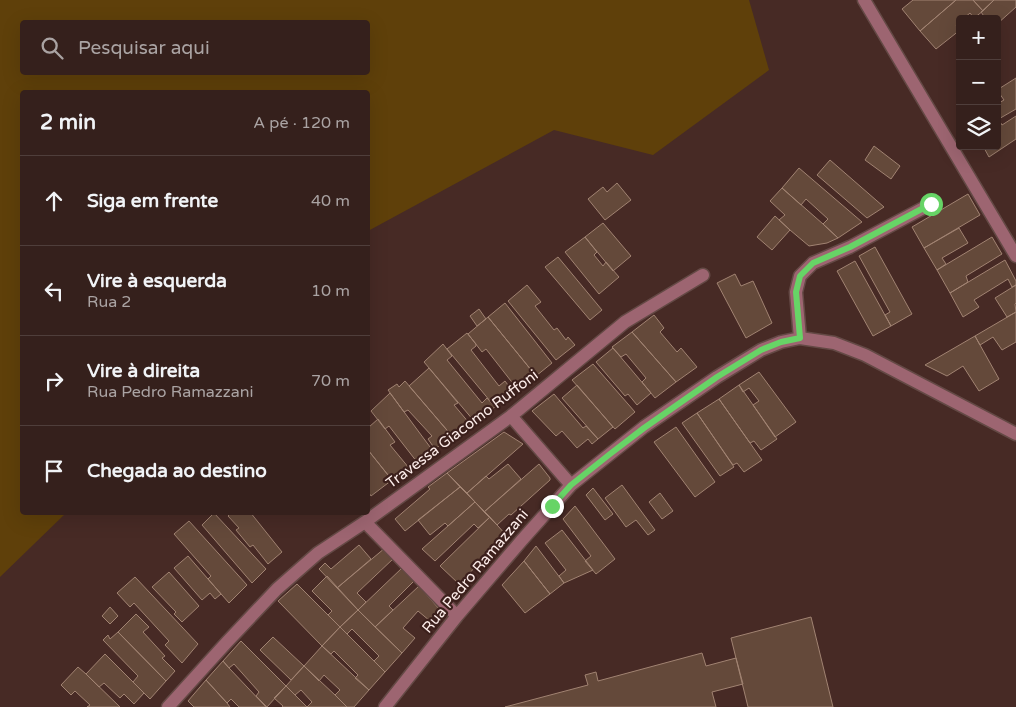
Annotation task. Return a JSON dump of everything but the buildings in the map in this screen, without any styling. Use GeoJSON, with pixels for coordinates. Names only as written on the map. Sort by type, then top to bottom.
{"type":"FeatureCollection","features":[{"type":"Feature","properties":{"kind":"street"},"geometry":{"type":"LineString","coordinates":[[864,0],[1016,256]]}},
{"type":"Feature","properties":{"kind":"street"},"geometry":{"type":"LineString","coordinates":[[931,204],[850,247],[813,263],[800,276],[796,292],[800,338],[834,343],[865,355],[1016,434]]}},
{"type":"Feature","properties":{"kind":"street","name":"Travessa Giacomo Ruffoni"},"geometry":{"type":"LineString","coordinates":[[168,707],[277,589],[318,552],[365,522],[511,416],[625,322],[703,275]]}},
{"type":"Feature","properties":{"kind":"street","name":"Rua Pedro Ramazzani"},"geometry":{"type":"LineString","coordinates":[[385,707],[457,616],[571,485],[644,428],[717,377],[761,350],[781,342],[800,338]]}},
{"type":"Feature","properties":{"kind":"street"},"geometry":{"type":"LineString","coordinates":[[511,416],[571,485]]}},
{"type":"Feature","properties":{"kind":"street"},"geometry":{"type":"LineString","coordinates":[[365,522],[457,616]]}},
{"type":"Feature","properties":{"kind":"shaded area"},"geometry":{"type":"Polygon","coordinates":[[[0,0],[749,0],[769,70],[653,155],[554,130],[370,230],[370,90],[20,90],[20,515],[64,515],[0,577],[0,0]]]}},
{"type":"Feature","properties":{"kind":"route"},"geometry":{"type":"LineString","coordinates":[[552,506],[571,485],[610,454],[717,377],[761,350],[781,342],[800,338],[796,292],[800,276],[813,263],[850,247],[931,204]]}}]}
